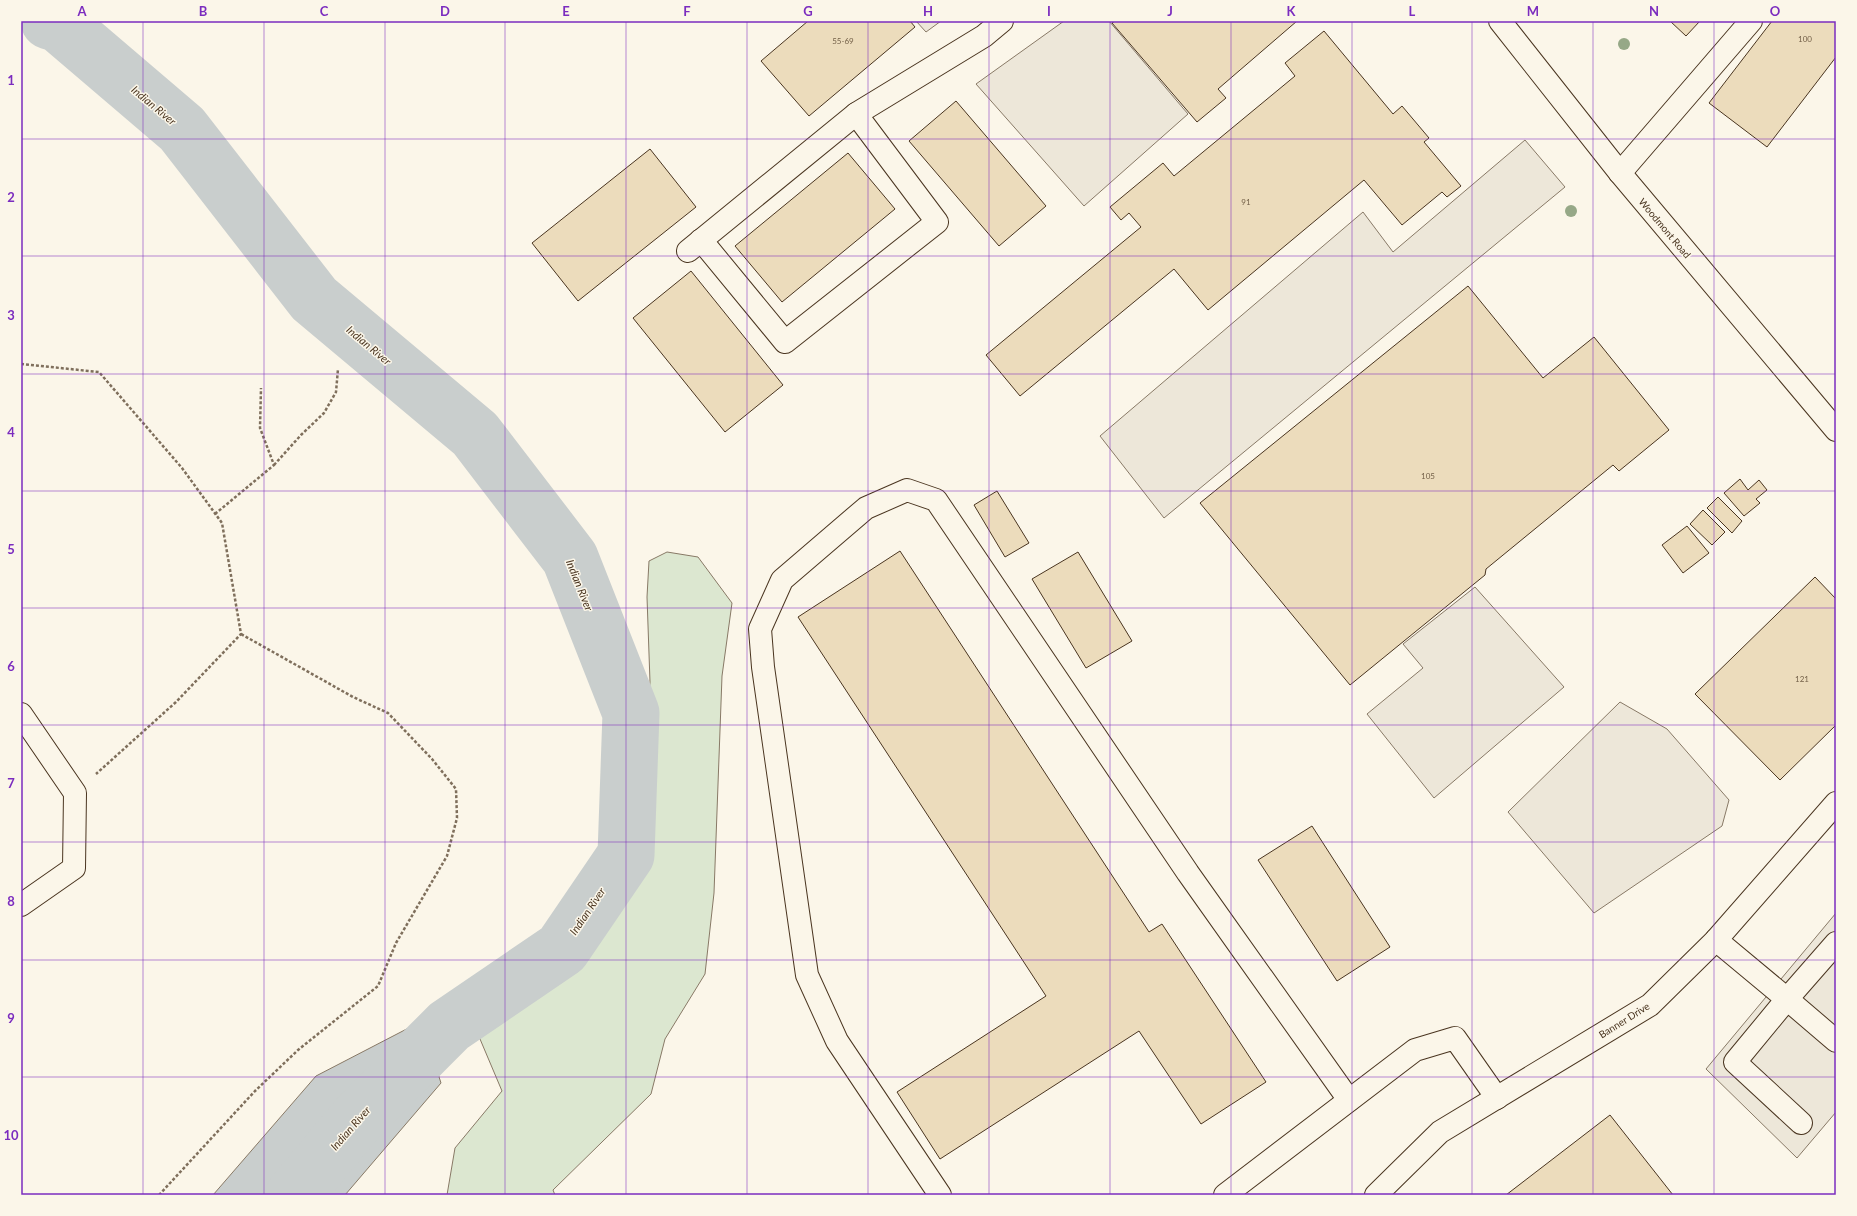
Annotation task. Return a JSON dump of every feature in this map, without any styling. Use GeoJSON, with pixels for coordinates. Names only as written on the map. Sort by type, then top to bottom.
{"type":"FeatureCollection","features":[{"type":"Feature","properties":{"kind":"street"},"geometry":{"type":"LineString","coordinates":[[856,114],[937,222],[785,342],[695,245],[856,114],[984,36],[1002,21]]}},
{"type":"Feature","properties":{"kind":"street","name":"Woodmont Road"},"geometry":{"type":"LineString","coordinates":[[1500,21],[1620,173],[1836,430]]}},
{"type":"Feature","properties":{"kind":"street"},"geometry":{"type":"LineString","coordinates":[[1620,173],[1751,21]]}},
{"type":"Feature","properties":{"kind":"street"},"geometry":{"type":"LineString","coordinates":[[940,1195],[837,1041],[806,975],[763,667],[760,630],[782,580],[866,508],[907,490],[936,500],[1188,873],[1349,1100]]}},
{"type":"Feature","properties":{"kind":"street"},"geometry":{"type":"LineString","coordinates":[[21,714],[75,793],[74,868],[21,905]]}},
{"type":"Feature","properties":{"kind":"street","name":"Banner Drive"},"geometry":{"type":"LineString","coordinates":[[1376,1195],[1440,1132],[1650,1005],[1716,940],[1836,803]]}},
{"type":"Feature","properties":{"kind":"street"},"geometry":{"type":"LineString","coordinates":[[1716,940],[1836,1041]]}},
{"type":"Feature","properties":{"kind":"street"},"geometry":{"type":"LineString","coordinates":[[1801,1123],[1735,1062],[1836,943]]}},
{"type":"Feature","properties":{"kind":"street"},"geometry":{"type":"LineString","coordinates":[[1225,1195],[1416,1050],[1455,1038],[1497,1098]]}},
{"type":"Feature","properties":{"kind":"path"},"geometry":{"type":"LineString","coordinates":[[21,364],[99,372],[182,468],[222,523],[241,634]]}},
{"type":"Feature","properties":{"kind":"path"},"geometry":{"type":"LineString","coordinates":[[215,514],[274,464],[324,413],[336,392],[338,369]]}},
{"type":"Feature","properties":{"kind":"path"},"geometry":{"type":"LineString","coordinates":[[261,388],[260,428],[274,464]]}},
{"type":"Feature","properties":{"kind":"path"},"geometry":{"type":"LineString","coordinates":[[75,793],[176,702],[241,634]]}},
{"type":"Feature","properties":{"kind":"path"},"geometry":{"type":"LineString","coordinates":[[159,1195],[255,1091],[298,1050],[378,986],[396,943],[447,856],[458,818],[456,789],[432,759],[388,713],[353,697],[241,634]]}},
{"type":"Feature","properties":{"kind":"green space"},"geometry":{"type":"Polygon","coordinates":[[[667,552],[698,557],[732,603],[722,676],[714,893],[705,974],[665,1039],[651,1094],[553,1190],[555,1195],[447,1195],[455,1148],[502,1091],[480,1039],[474,994],[532,942],[562,927],[625,880],[637,834],[650,682],[647,597],[649,561],[667,552]]]}},
{"type":"Feature","properties":{"kind":"shaded area"},"geometry":{"type":"Polygon","coordinates":[[[916,21],[941,21],[926,32],[916,21]]]}},
{"type":"Feature","properties":{"kind":"shaded area"},"geometry":{"type":"Polygon","coordinates":[[[1064,21],[1109,21],[1188,114],[1084,206],[976,84],[1064,21]]]}},
{"type":"Feature","properties":{"kind":"shaded area"},"geometry":{"type":"Polygon","coordinates":[[[1525,140],[1565,187],[1164,518],[1100,436],[1363,212],[1393,252],[1525,140]]]}},
{"type":"Feature","properties":{"kind":"shaded area"},"geometry":{"type":"Polygon","coordinates":[[[1475,587],[1564,687],[1434,798],[1367,714],[1423,668],[1403,644],[1475,587]]]}},
{"type":"Feature","properties":{"kind":"shaded area"},"geometry":{"type":"Polygon","coordinates":[[[1620,702],[1667,729],[1729,800],[1722,826],[1594,913],[1508,812],[1620,702]]]}},
{"type":"Feature","properties":{"kind":"shaded area"},"geometry":{"type":"Polygon","coordinates":[[[1836,913],[1836,1112],[1797,1158],[1706,1069],[1836,913]]]}},
{"type":"Feature","properties":{"kind":"water"},"geometry":{"type":"Polygon","coordinates":[[[424,1020],[429,1046],[441,1083],[345,1195],[213,1195],[316,1076],[424,1020]]]}},
{"type":"Feature","properties":{"kind":"building"},"geometry":{"type":"Polygon","coordinates":[[[808,21],[910,21],[915,27],[809,116],[761,61],[808,21]]]}},
{"type":"Feature","properties":{"kind":"building"},"geometry":{"type":"Polygon","coordinates":[[[1115,21],[1297,21],[1218,89],[1226,98],[1197,122],[1112,23],[1115,21]]]}},
{"type":"Feature","properties":{"kind":"building"},"geometry":{"type":"Polygon","coordinates":[[[1670,21],[1700,21],[1686,36],[1670,21]]]}},
{"type":"Feature","properties":{"kind":"building"},"geometry":{"type":"Polygon","coordinates":[[[1772,21],[1836,21],[1836,57],[1767,147],[1709,103],[1772,21]]]}},
{"type":"Feature","properties":{"kind":"building"},"geometry":{"type":"Polygon","coordinates":[[[1324,31],[1393,114],[1402,106],[1429,138],[1424,142],[1461,186],[1447,197],[1442,192],[1402,225],[1364,180],[1208,310],[1174,269],[1020,396],[986,355],[1141,227],[1129,213],[1121,220],[1110,207],[1163,163],[1174,176],[1295,76],[1285,63],[1324,31]]]}},
{"type":"Feature","properties":{"kind":"building"},"geometry":{"type":"Polygon","coordinates":[[[956,101],[1046,206],[999,246],[909,141],[956,101]]]}},
{"type":"Feature","properties":{"kind":"building"},"geometry":{"type":"Polygon","coordinates":[[[650,149],[696,207],[578,301],[532,243],[650,149]]]}},
{"type":"Feature","properties":{"kind":"building"},"geometry":{"type":"Polygon","coordinates":[[[848,153],[895,209],[782,302],[735,246],[848,153]]]}},
{"type":"Feature","properties":{"kind":"building"},"geometry":{"type":"Polygon","coordinates":[[[691,271],[783,385],[725,432],[633,318],[691,271]]]}},
{"type":"Feature","properties":{"kind":"building"},"geometry":{"type":"Polygon","coordinates":[[[1468,286],[1543,378],[1594,337],[1669,430],[1619,471],[1613,465],[1486,569],[1485,575],[1350,685],[1200,503],[1468,286]]]}},
{"type":"Feature","properties":{"kind":"building"},"geometry":{"type":"Polygon","coordinates":[[[1740,479],[1748,490],[1759,480],[1767,490],[1756,499],[1760,503],[1744,516],[1724,493],[1740,479]]]}},
{"type":"Feature","properties":{"kind":"building"},"geometry":{"type":"Polygon","coordinates":[[[997,491],[1029,543],[1005,557],[974,505],[997,491]]]}},
{"type":"Feature","properties":{"kind":"building"},"geometry":{"type":"Polygon","coordinates":[[[1718,497],[1742,521],[1732,533],[1707,508],[1718,497]]]}},
{"type":"Feature","properties":{"kind":"building"},"geometry":{"type":"Polygon","coordinates":[[[1703,510],[1725,532],[1712,545],[1690,524],[1703,510]]]}},
{"type":"Feature","properties":{"kind":"building"},"geometry":{"type":"Polygon","coordinates":[[[1687,526],[1709,553],[1683,573],[1662,545],[1687,526]]]}},
{"type":"Feature","properties":{"kind":"building"},"geometry":{"type":"Polygon","coordinates":[[[900,551],[1149,932],[1162,924],[1266,1082],[1201,1124],[1139,1031],[940,1159],[897,1092],[1046,996],[798,617],[900,551]]]}},
{"type":"Feature","properties":{"kind":"building"},"geometry":{"type":"Polygon","coordinates":[[[1078,552],[1132,641],[1086,668],[1032,579],[1078,552]]]}},
{"type":"Feature","properties":{"kind":"building"},"geometry":{"type":"Polygon","coordinates":[[[1815,577],[1836,599],[1836,725],[1780,780],[1695,694],[1815,577]]]}},
{"type":"Feature","properties":{"kind":"building"},"geometry":{"type":"Polygon","coordinates":[[[1312,826],[1390,947],[1337,981],[1258,860],[1312,826]]]}},
{"type":"Feature","properties":{"kind":"building"},"geometry":{"type":"Polygon","coordinates":[[[1610,1115],[1673,1195],[1506,1195],[1610,1115]]]}},
{"type":"Feature","properties":{"kind":"waterway","name":"Indian River"},"geometry":{"type":"LineString","coordinates":[[49,21],[59,24],[182,129],[314,299],[475,434],[570,558],[631,713],[626,855],[562,949],[449,1026],[357,1119],[294,1195]]}}]}
